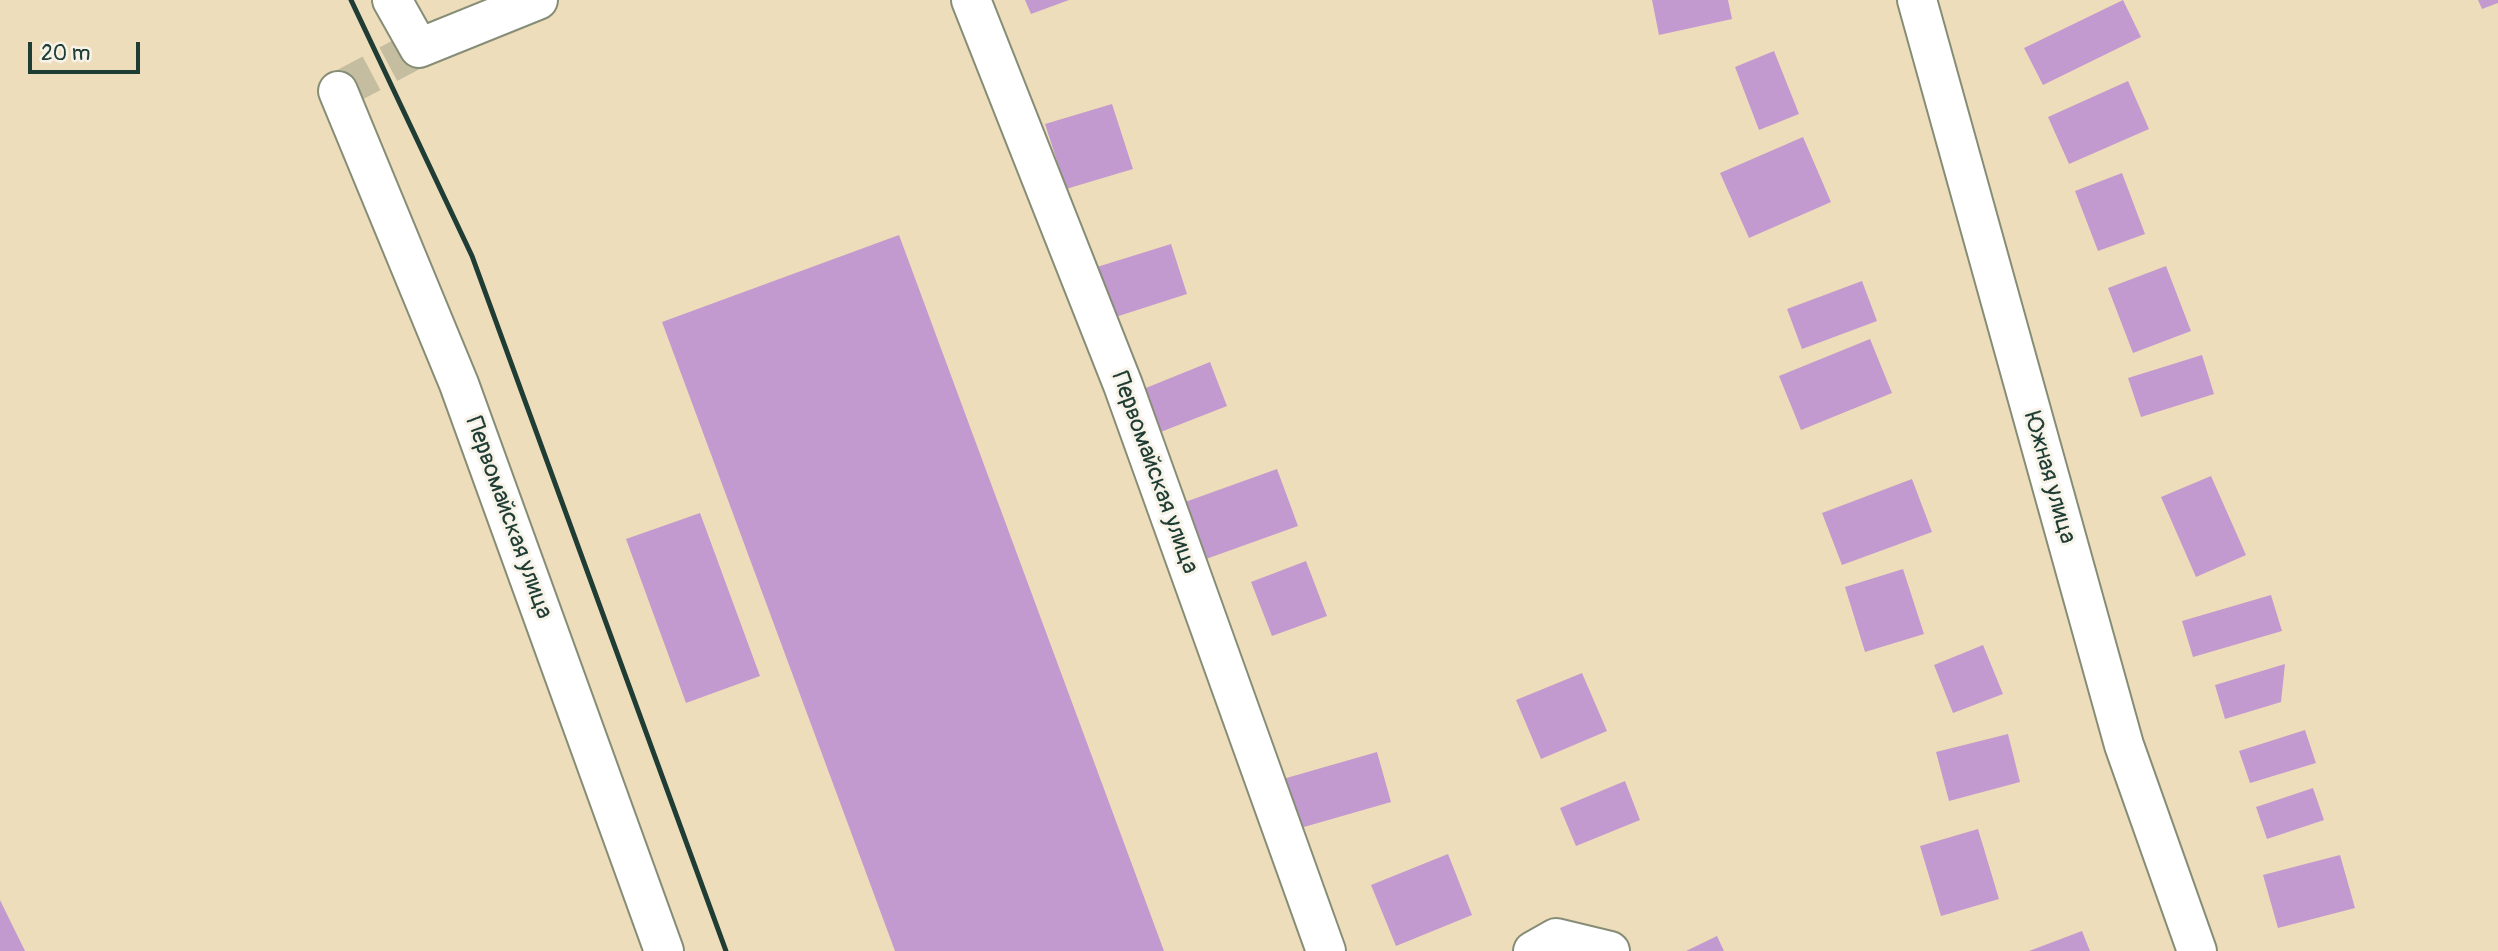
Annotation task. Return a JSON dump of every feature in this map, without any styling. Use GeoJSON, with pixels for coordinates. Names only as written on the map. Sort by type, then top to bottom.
{"type":"FeatureCollection","features":[{"type":"Feature","properties":{"kind":"street"},"geometry":{"type":"LineString","coordinates":[[392,0],[419,48],[538,0]]}},
{"type":"Feature","properties":{"kind":"street","name":"Первомайская улица"},"geometry":{"type":"LineString","coordinates":[[971,0],[1123,385],[1326,951]]}},
{"type":"Feature","properties":{"kind":"street","name":"Южная улица"},"geometry":{"type":"LineString","coordinates":[[1917,0],[2124,745],[2197,951]]}},
{"type":"Feature","properties":{"kind":"street","name":"Первомайская улица"},"geometry":{"type":"LineString","coordinates":[[338,91],[459,384],[663,951]]}},
{"type":"Feature","properties":{"kind":"street"},"geometry":{"type":"LineString","coordinates":[[1533,951],[1556,938],[1610,951]]}},
{"type":"Feature","properties":{"kind":"building"},"geometry":{"type":"Polygon","coordinates":[[[1025,0],[1069,0],[1031,14],[1025,0]]]}},
{"type":"Feature","properties":{"kind":"building"},"geometry":{"type":"Polygon","coordinates":[[[1652,0],[1728,0],[1732,19],[1659,35],[1652,0]]]}},
{"type":"Feature","properties":{"kind":"building"},"geometry":{"type":"Polygon","coordinates":[[[2123,0],[2141,37],[2043,85],[2024,48],[2123,0]]]}},
{"type":"Feature","properties":{"kind":"building"},"geometry":{"type":"Polygon","coordinates":[[[2478,0],[2498,0],[2498,3],[2482,9],[2478,0]]]}},
{"type":"Feature","properties":{"kind":"building"},"geometry":{"type":"Polygon","coordinates":[[[1774,51],[1799,114],[1759,130],[1735,67],[1774,51]]]}},
{"type":"Feature","properties":{"kind":"building"},"geometry":{"type":"Polygon","coordinates":[[[2128,81],[2149,129],[2069,164],[2048,117],[2128,81]]]}},
{"type":"Feature","properties":{"kind":"building"},"geometry":{"type":"Polygon","coordinates":[[[1112,104],[1133,169],[1066,189],[1045,124],[1112,104]]]}},
{"type":"Feature","properties":{"kind":"building"},"geometry":{"type":"Polygon","coordinates":[[[1803,137],[1831,202],[1749,238],[1720,173],[1803,137]]]}},
{"type":"Feature","properties":{"kind":"building"},"geometry":{"type":"Polygon","coordinates":[[[2122,173],[2145,234],[2098,251],[2075,191],[2122,173]]]}},
{"type":"Feature","properties":{"kind":"building"},"geometry":{"type":"Polygon","coordinates":[[[899,235],[1164,951],[895,951],[662,322],[899,235]]]}},
{"type":"Feature","properties":{"kind":"building"},"geometry":{"type":"Polygon","coordinates":[[[1171,244],[1187,294],[1100,322],[1084,271],[1171,244]]]}},
{"type":"Feature","properties":{"kind":"building"},"geometry":{"type":"Polygon","coordinates":[[[2166,266],[2191,331],[2133,353],[2108,288],[2166,266]]]}},
{"type":"Feature","properties":{"kind":"building"},"geometry":{"type":"Polygon","coordinates":[[[1862,281],[1877,321],[1802,349],[1787,309],[1862,281]]]}},
{"type":"Feature","properties":{"kind":"building"},"geometry":{"type":"Polygon","coordinates":[[[1870,339],[1892,393],[1801,430],[1779,376],[1870,339]]]}},
{"type":"Feature","properties":{"kind":"building"},"geometry":{"type":"Polygon","coordinates":[[[2202,355],[2214,394],[2141,417],[2128,378],[2202,355]]]}},
{"type":"Feature","properties":{"kind":"building"},"geometry":{"type":"Polygon","coordinates":[[[1210,362],[1227,406],[1153,435],[1136,392],[1210,362]]]}},
{"type":"Feature","properties":{"kind":"building"},"geometry":{"type":"Polygon","coordinates":[[[1277,469],[1298,526],[1206,559],[1185,502],[1277,469]]]}},
{"type":"Feature","properties":{"kind":"building"},"geometry":{"type":"Polygon","coordinates":[[[2211,476],[2246,555],[2196,577],[2161,497],[2211,476]]]}},
{"type":"Feature","properties":{"kind":"building"},"geometry":{"type":"Polygon","coordinates":[[[1912,479],[1932,532],[1842,565],[1822,513],[1912,479]]]}},
{"type":"Feature","properties":{"kind":"building"},"geometry":{"type":"Polygon","coordinates":[[[700,513],[760,676],[686,703],[626,539],[700,513]]]}},
{"type":"Feature","properties":{"kind":"building"},"geometry":{"type":"Polygon","coordinates":[[[1306,561],[1327,616],[1272,636],[1251,582],[1306,561]]]}},
{"type":"Feature","properties":{"kind":"building"},"geometry":{"type":"Polygon","coordinates":[[[1903,569],[1924,634],[1865,652],[1845,587],[1903,569]]]}},
{"type":"Feature","properties":{"kind":"building"},"geometry":{"type":"Polygon","coordinates":[[[2271,595],[2282,631],[2193,657],[2182,621],[2271,595]]]}},
{"type":"Feature","properties":{"kind":"building"},"geometry":{"type":"Polygon","coordinates":[[[1983,645],[2003,694],[1953,713],[1934,665],[1983,645]]]}},
{"type":"Feature","properties":{"kind":"building"},"geometry":{"type":"Polygon","coordinates":[[[2285,664],[2281,702],[2225,719],[2215,685],[2285,664]]]}},
{"type":"Feature","properties":{"kind":"building"},"geometry":{"type":"Polygon","coordinates":[[[1582,673],[1607,731],[1541,759],[1516,700],[1582,673]]]}},
{"type":"Feature","properties":{"kind":"building"},"geometry":{"type":"Polygon","coordinates":[[[2305,730],[2316,763],[2250,783],[2239,751],[2305,730]]]}},
{"type":"Feature","properties":{"kind":"building"},"geometry":{"type":"Polygon","coordinates":[[[2008,734],[2020,782],[1949,801],[1936,752],[2008,734]]]}},
{"type":"Feature","properties":{"kind":"building"},"geometry":{"type":"Polygon","coordinates":[[[1377,752],[1391,802],[1290,831],[1276,781],[1377,752]]]}},
{"type":"Feature","properties":{"kind":"building"},"geometry":{"type":"Polygon","coordinates":[[[1625,781],[1640,820],[1576,846],[1560,808],[1625,781]]]}},
{"type":"Feature","properties":{"kind":"building"},"geometry":{"type":"Polygon","coordinates":[[[2313,788],[2324,820],[2267,839],[2256,807],[2313,788]]]}},
{"type":"Feature","properties":{"kind":"building"},"geometry":{"type":"Polygon","coordinates":[[[1978,829],[1999,899],[1941,916],[1920,846],[1978,829]]]}},
{"type":"Feature","properties":{"kind":"building"},"geometry":{"type":"Polygon","coordinates":[[[1448,854],[1472,915],[1396,946],[1371,885],[1448,854]]]}},
{"type":"Feature","properties":{"kind":"building"},"geometry":{"type":"Polygon","coordinates":[[[2340,855],[2355,908],[2278,928],[2263,875],[2340,855]]]}},
{"type":"Feature","properties":{"kind":"building"},"geometry":{"type":"Polygon","coordinates":[[[0,900],[25,951],[0,951],[0,900]]]}},
{"type":"Feature","properties":{"kind":"building"},"geometry":{"type":"Polygon","coordinates":[[[2082,931],[2090,951],[2029,951],[2082,931]]]}},
{"type":"Feature","properties":{"kind":"building"},"geometry":{"type":"Polygon","coordinates":[[[1717,936],[1724,951],[1686,951],[1717,936]]]}},
{"type":"Feature","properties":{"kind":"tunnel"},"geometry":{"type":"LineString","coordinates":[[338,91],[419,48]]}},
{"type":"Feature","properties":{"kind":"railway"},"geometry":{"type":"LineString","coordinates":[[351,0],[472,256],[726,951]]}}]}
